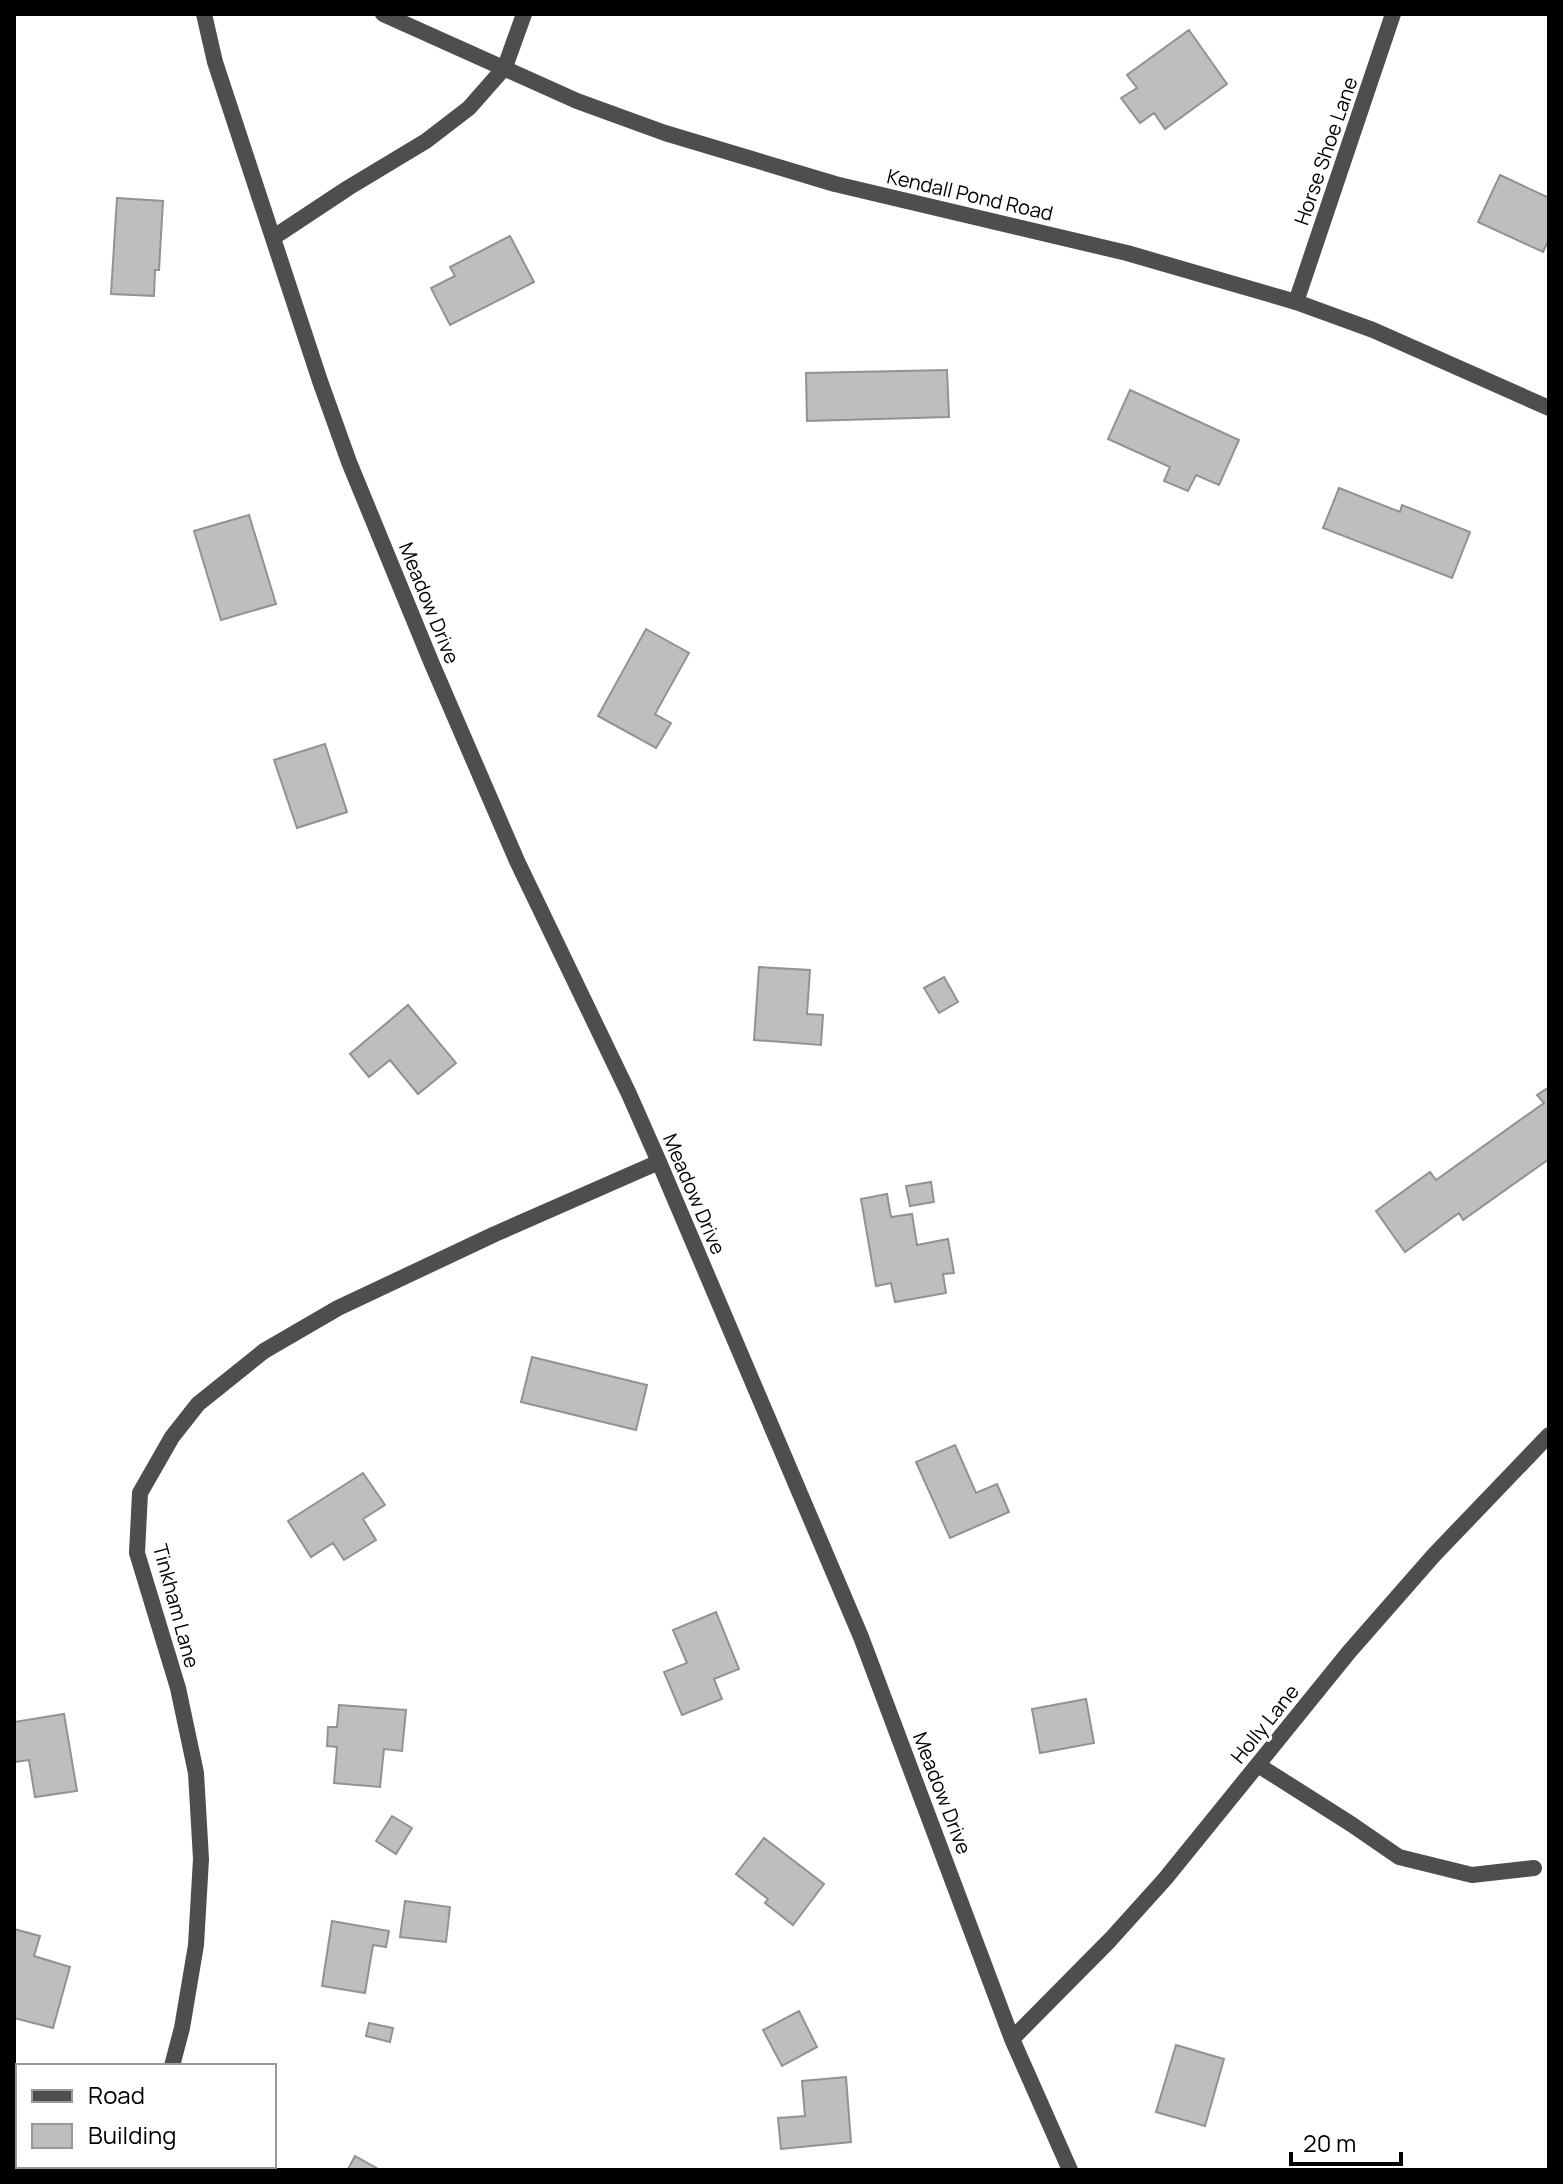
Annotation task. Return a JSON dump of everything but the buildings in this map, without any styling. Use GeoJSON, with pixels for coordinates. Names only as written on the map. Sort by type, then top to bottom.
{"type":"FeatureCollection","features":[{"type":"Feature","properties":{"kind":"street","name":"Meadow Drive"},"geometry":{"type":"LineString","coordinates":[[204,14],[215,62],[349,462],[517,861],[629,1094],[861,1637],[1012,2039],[1070,2170]]}},
{"type":"Feature","properties":{"kind":"street","name":"Kendall Pond Road"},"geometry":{"type":"LineString","coordinates":[[383,14],[577,101],[665,133],[835,184],[1127,253],[1296,302],[1373,330],[1549,408]]}},
{"type":"Feature","properties":{"kind":"street"},"geometry":{"type":"LineString","coordinates":[[274,237],[426,141],[469,108],[505,67],[524,14]]}},
{"type":"Feature","properties":{"kind":"street","name":"Horse Shoe Lane"},"geometry":{"type":"LineString","coordinates":[[1296,302],[1393,14]]}},
{"type":"Feature","properties":{"kind":"street","name":"Tinkham Lane"},"geometry":{"type":"LineString","coordinates":[[173,2064],[196,1945],[201,1859],[196,1773],[178,1688],[137,1553],[140,1493],[172,1437],[198,1404],[264,1351],[338,1308],[659,1162]]}},
{"type":"Feature","properties":{"kind":"street","name":"Holly Lane"},"geometry":{"type":"LineString","coordinates":[[1012,2039],[1110,1940],[1165,1879],[1349,1652],[1434,1555],[1549,1435]]}},
{"type":"Feature","properties":{"kind":"street"},"geometry":{"type":"LineString","coordinates":[[1258,1765],[1399,1857],[1472,1875],[1534,1868]]}}]}
